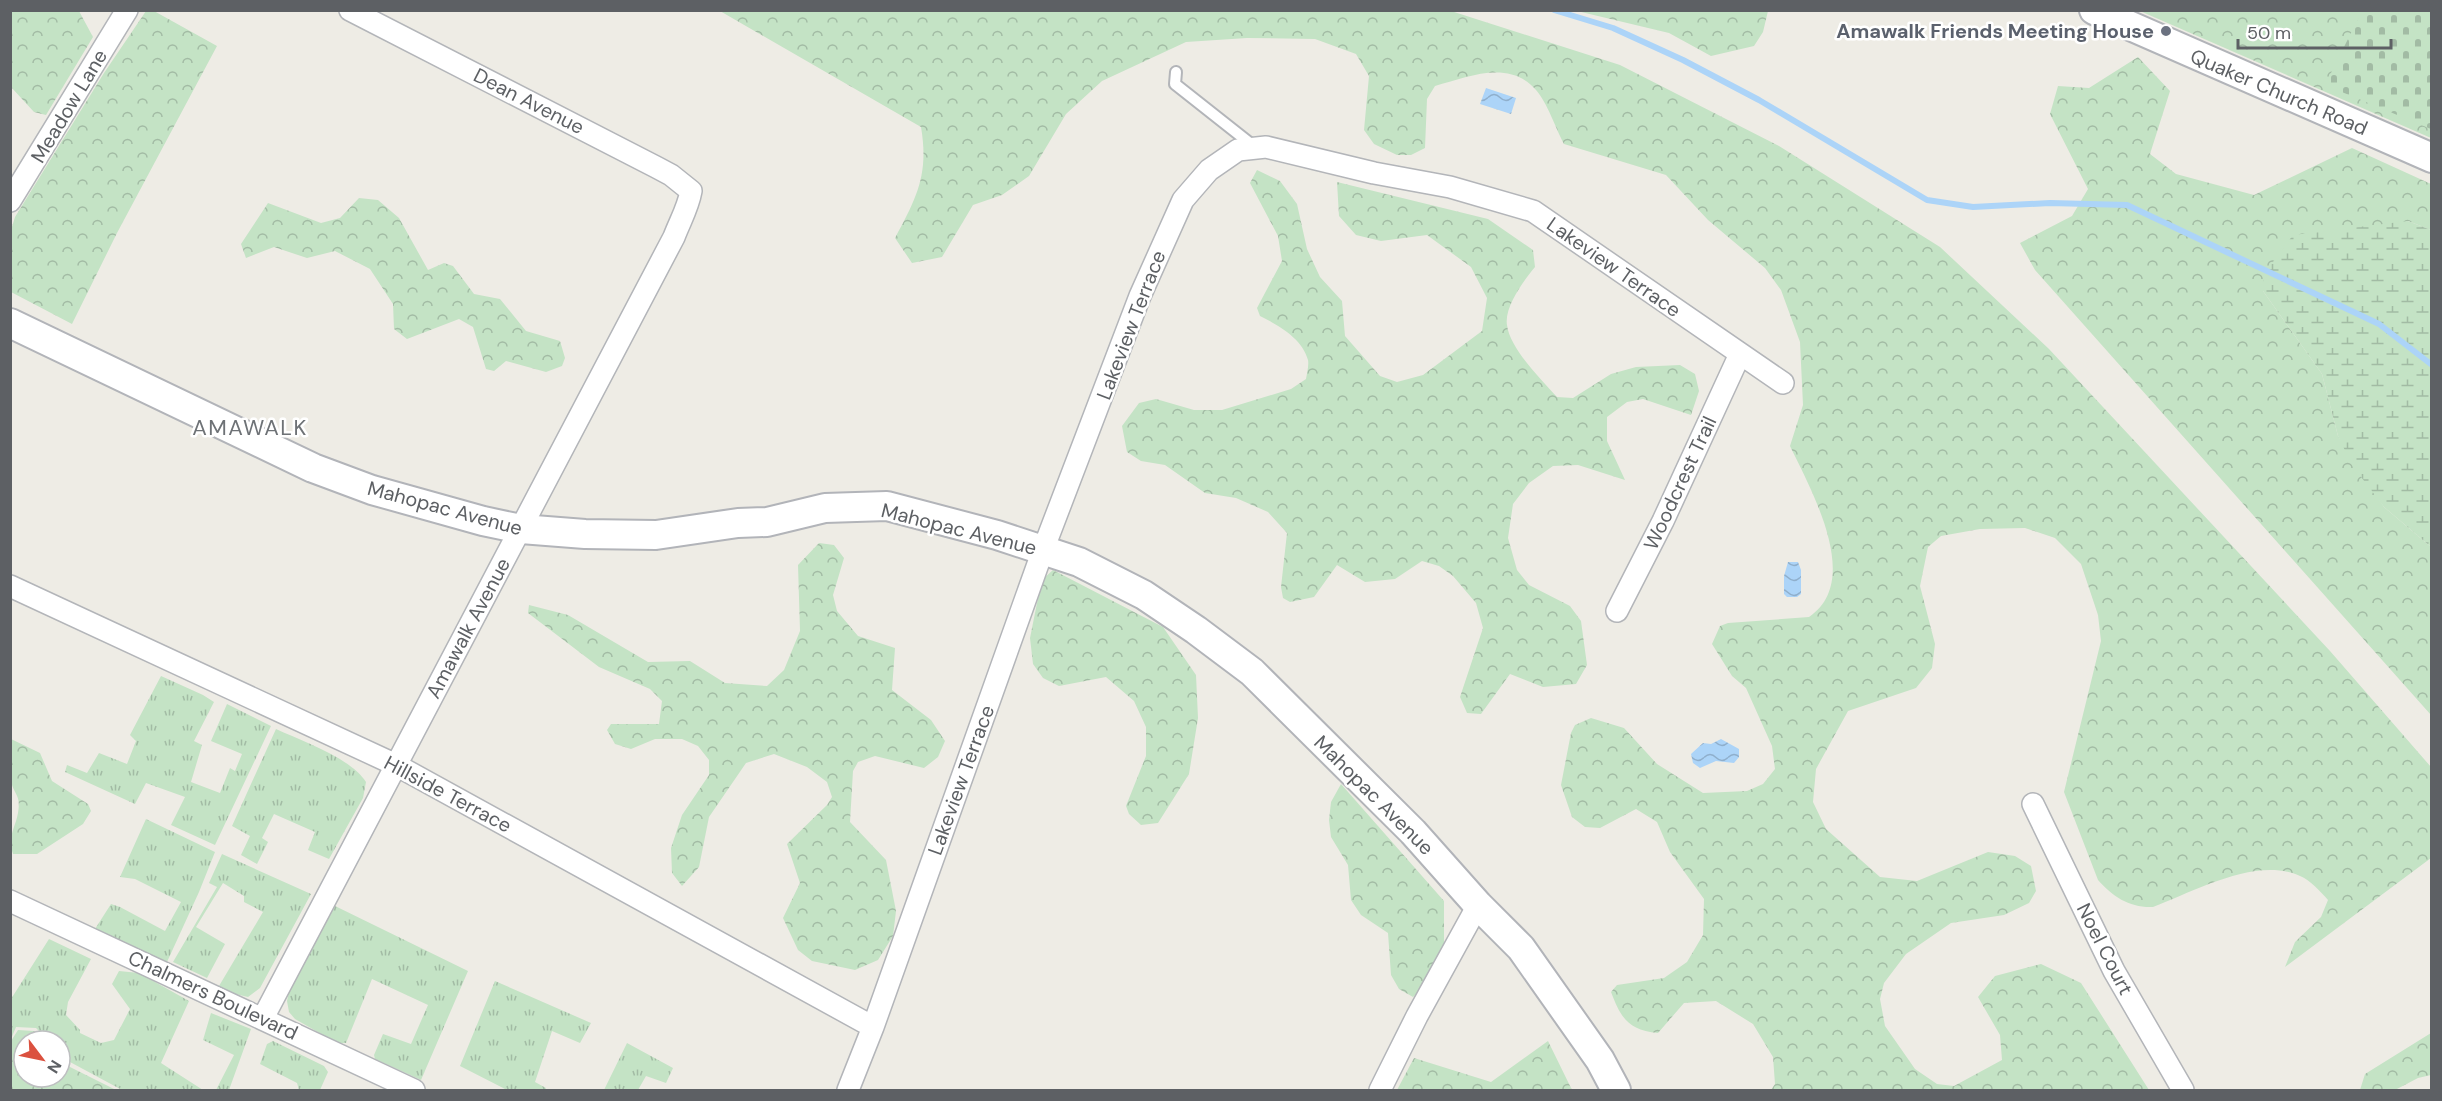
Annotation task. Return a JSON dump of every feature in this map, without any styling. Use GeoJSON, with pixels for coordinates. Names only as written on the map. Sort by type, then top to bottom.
{"type":"FeatureCollection","features":[{"type":"Feature","properties":{"kind":"street","name":"Meadow Lane"},"geometry":{"type":"LineString","coordinates":[[10,201],[127,10]]}},
{"type":"Feature","properties":{"kind":"street","name":"Dean Avenue"},"geometry":{"type":"LineString","coordinates":[[350,10],[672,175],[691,191],[688,206]]}},
{"type":"Feature","properties":{"kind":"street","name":"Quaker Church Road"},"geometry":{"type":"LineString","coordinates":[[2094,10],[2432,158]]}},
{"type":"Feature","properties":{"kind":"street","name":"Lakeview Terrace"},"geometry":{"type":"LineString","coordinates":[[848,1090],[873,1027],[1043,550],[1140,296],[1183,200],[1209,170],[1238,150],[1266,147],[1374,173],[1450,187],[1533,211],[1783,383]]}},
{"type":"Feature","properties":{"kind":"street","name":"Amawalk Avenue"},"geometry":{"type":"LineString","coordinates":[[263,1018],[521,529],[688,206]]}},
{"type":"Feature","properties":{"kind":"street","name":"Mahopac Avenue"},"geometry":{"type":"LineString","coordinates":[[10,323],[313,468],[427,507],[521,529],[585,534],[656,535],[767,522],[825,508],[887,506],[997,535],[1079,562],[1144,594],[1252,672],[1413,832],[1478,905],[1521,948],[1600,1060],[1616,1090]]}},
{"type":"Feature","properties":{"kind":"street","name":"Woodcrest Trail"},"geometry":{"type":"LineString","coordinates":[[1617,611],[1663,521],[1740,354]]}},
{"type":"Feature","properties":{"kind":"street","name":"Hillside Terrace"},"geometry":{"type":"LineString","coordinates":[[10,586],[396,765],[873,1027]]}},
{"type":"Feature","properties":{"kind":"street","name":"Noel Court"},"geometry":{"type":"LineString","coordinates":[[2033,804],[2114,971],[2183,1090]]}},
{"type":"Feature","properties":{"kind":"street","name":"Chalmers Boulevard"},"geometry":{"type":"LineString","coordinates":[[10,902],[414,1090]]}},
{"type":"Feature","properties":{"kind":"street"},"geometry":{"type":"LineString","coordinates":[[1380,1090],[1417,1016],[1478,905]]}},
{"type":"Feature","properties":{"kind":"lane"},"geometry":{"type":"LineString","coordinates":[[1176,72],[1175,84],[1256,148]]}},
{"type":"Feature","properties":{"kind":"green space"},"geometry":{"type":"Polygon","coordinates":[[[11,11],[79,11],[93,37],[46,115],[34,112],[11,87],[11,11]]]}},
{"type":"Feature","properties":{"kind":"green space"},"geometry":{"type":"Polygon","coordinates":[[[146,11],[154,11],[217,46],[117,233],[72,324],[11,292],[11,230],[15,217],[104,73],[146,11]]]}},
{"type":"Feature","properties":{"kind":"green space"},"geometry":{"type":"Polygon","coordinates":[[[720,11],[1451,11],[1620,65],[1779,146],[1940,247],[2049,349],[2330,651],[2431,767],[2431,858],[2285,967],[2295,942],[2321,917],[2328,900],[2311,883],[2300,876],[2283,871],[2265,870],[2246,873],[2226,878],[2153,907],[2137,906],[2122,900],[2098,880],[2064,792],[2101,641],[2098,615],[2081,564],[2055,538],[2025,528],[1980,529],[1941,536],[1928,547],[1920,586],[1935,644],[1932,668],[1916,688],[1848,711],[1816,769],[1813,802],[1826,829],[1880,877],[1917,881],[1988,852],[2015,856],[2031,866],[2036,891],[2029,903],[2004,915],[1951,923],[1906,954],[1884,983],[1880,999],[1885,1026],[1915,1069],[1937,1084],[1954,1086],[2002,1060],[2000,1035],[1978,997],[1995,976],[2041,964],[2081,983],[2149,1090],[1771,1090],[1775,1084],[1773,1057],[1753,1024],[1716,1001],[1684,1003],[1658,1033],[1639,1029],[1622,1016],[1611,992],[1617,985],[1664,978],[1687,962],[1703,935],[1704,899],[1670,852],[1657,822],[1636,809],[1600,828],[1585,827],[1572,817],[1561,785],[1571,733],[1575,725],[1591,718],[1624,728],[1657,764],[1703,793],[1747,791],[1763,784],[1775,769],[1772,746],[1746,688],[1732,676],[1712,644],[1720,626],[1728,623],[1809,617],[1825,601],[1832,581],[1832,559],[1828,534],[1790,446],[1803,405],[1800,342],[1781,290],[1765,268],[1708,220],[1666,175],[1564,144],[1540,95],[1525,81],[1513,75],[1488,73],[1435,86],[1427,99],[1425,148],[1411,155],[1397,155],[1374,144],[1364,130],[1369,76],[1356,54],[1315,39],[1247,38],[1186,42],[1102,81],[1066,114],[1029,176],[1002,195],[973,205],[942,257],[912,263],[895,238],[919,185],[923,158],[921,127],[720,11]]]}},
{"type":"Feature","properties":{"kind":"green space"},"geometry":{"type":"Polygon","coordinates":[[[1577,11],[1768,11],[1763,32],[1754,46],[1711,56],[1669,33],[1577,11]]]}},
{"type":"Feature","properties":{"kind":"green space"},"geometry":{"type":"Polygon","coordinates":[[[2140,11],[2396,11],[2431,79],[2431,138],[2140,11]]]}},
{"type":"Feature","properties":{"kind":"green space"},"geometry":{"type":"Polygon","coordinates":[[[2362,11],[2431,11],[2431,129],[2325,85],[2362,11]]]}},
{"type":"Feature","properties":{"kind":"green space"},"geometry":{"type":"Polygon","coordinates":[[[2138,57],[2170,91],[2150,154],[2176,174],[2254,195],[2352,148],[2431,184],[2431,230],[2408,221],[2263,291],[2322,374],[2338,436],[2384,507],[2431,547],[2431,715],[2035,270],[2020,243],[2072,216],[2088,189],[2050,114],[2058,86],[2089,88],[2138,57]]]}},
{"type":"Feature","properties":{"kind":"green space"},"geometry":{"type":"Polygon","coordinates":[[[1257,170],[1280,181],[1297,204],[1307,249],[1320,277],[1342,301],[1345,336],[1380,376],[1397,382],[1423,375],[1482,331],[1487,298],[1471,267],[1427,235],[1381,241],[1356,235],[1339,216],[1337,182],[1488,219],[1533,250],[1535,267],[1512,302],[1507,325],[1509,334],[1520,354],[1557,397],[1573,398],[1611,374],[1636,367],[1680,365],[1695,374],[1699,391],[1691,415],[1643,399],[1627,402],[1607,417],[1607,441],[1625,480],[1578,465],[1553,466],[1529,483],[1513,504],[1508,538],[1517,570],[1529,585],[1570,606],[1581,621],[1587,665],[1576,684],[1543,687],[1510,674],[1481,714],[1467,713],[1460,697],[1483,628],[1476,603],[1453,576],[1439,566],[1422,561],[1395,579],[1365,582],[1337,565],[1314,597],[1290,602],[1283,598],[1281,587],[1287,533],[1268,512],[1236,498],[1205,493],[1165,465],[1141,461],[1127,452],[1122,426],[1139,403],[1156,399],[1194,410],[1222,410],[1291,389],[1306,379],[1308,360],[1305,352],[1282,328],[1260,316],[1257,308],[1282,261],[1278,236],[1250,183],[1257,170]]]}},
{"type":"Feature","properties":{"kind":"green space"},"geometry":{"type":"Polygon","coordinates":[[[359,198],[378,200],[399,218],[428,270],[444,263],[453,266],[474,294],[500,299],[526,331],[560,341],[565,358],[562,366],[546,372],[506,361],[494,371],[486,369],[473,327],[459,319],[407,339],[394,329],[393,304],[370,269],[335,251],[307,258],[274,247],[246,258],[241,244],[268,203],[321,223],[340,218],[359,198]]]}},
{"type":"Feature","properties":{"kind":"green space"},"geometry":{"type":"Polygon","coordinates":[[[2408,221],[2431,230],[2431,547],[2384,507],[2352,465],[2338,436],[2322,374],[2263,291],[2264,274],[2293,235],[2408,221]]]}},
{"type":"Feature","properties":{"kind":"green space"},"geometry":{"type":"Polygon","coordinates":[[[819,543],[834,545],[844,558],[833,595],[837,611],[858,636],[895,648],[892,690],[931,720],[945,741],[938,757],[924,768],[875,756],[858,762],[853,771],[850,822],[886,860],[896,911],[893,936],[878,960],[855,970],[812,961],[798,950],[783,918],[800,883],[787,844],[827,805],[832,797],[827,782],[807,767],[774,754],[746,763],[709,817],[699,867],[682,886],[672,873],[671,848],[682,815],[709,775],[709,760],[698,746],[682,739],[655,739],[631,749],[615,744],[607,730],[611,724],[659,724],[662,701],[650,689],[599,667],[528,613],[529,605],[568,615],[648,662],[690,661],[725,683],[767,686],[784,670],[800,631],[798,565],[819,543]]]}},
{"type":"Feature","properties":{"kind":"green space"},"geometry":{"type":"Polygon","coordinates":[[[1053,570],[1163,627],[1196,675],[1198,718],[1189,774],[1158,823],[1141,825],[1129,814],[1126,806],[1146,756],[1146,727],[1134,701],[1106,677],[1059,686],[1043,678],[1033,664],[1030,638],[1037,603],[1043,579],[1053,570]]]}},
{"type":"Feature","properties":{"kind":"green space"},"geometry":{"type":"Polygon","coordinates":[[[161,676],[214,702],[194,741],[202,745],[191,782],[220,793],[230,768],[235,771],[242,754],[211,741],[227,704],[271,726],[215,845],[171,825],[185,797],[146,783],[135,804],[65,772],[67,765],[87,773],[99,753],[127,764],[136,741],[130,735],[161,676]]]}},
{"type":"Feature","properties":{"kind":"green space"},"geometry":{"type":"Polygon","coordinates":[[[276,729],[338,758],[359,773],[366,782],[363,798],[329,859],[308,850],[315,832],[274,814],[262,838],[268,842],[257,864],[241,855],[250,836],[232,826],[276,729]]]}},
{"type":"Feature","properties":{"kind":"green space"},"geometry":{"type":"Polygon","coordinates":[[[11,739],[40,753],[52,781],[88,804],[91,811],[83,824],[37,854],[13,854],[11,848],[19,803],[9,772],[11,739]]]}},
{"type":"Feature","properties":{"kind":"green space"},"geometry":{"type":"Polygon","coordinates":[[[1341,784],[1444,901],[1444,949],[1425,986],[1413,997],[1399,989],[1391,975],[1388,933],[1361,915],[1351,900],[1348,865],[1331,837],[1329,820],[1331,802],[1341,784]]]}},
{"type":"Feature","properties":{"kind":"green space"},"geometry":{"type":"Polygon","coordinates":[[[146,819],[215,852],[167,962],[95,929],[111,904],[165,931],[181,902],[135,879],[120,877],[146,819]]]}},
{"type":"Feature","properties":{"kind":"green space"},"geometry":{"type":"Polygon","coordinates":[[[222,854],[311,894],[260,988],[248,997],[231,993],[219,986],[263,912],[244,902],[244,896],[223,883],[196,927],[225,944],[207,978],[173,962],[217,887],[209,883],[222,854]]]}},
{"type":"Feature","properties":{"kind":"green space"},"geometry":{"type":"Polygon","coordinates":[[[333,905],[468,971],[421,1080],[375,1059],[374,1055],[383,1034],[411,1044],[428,1005],[372,979],[346,1043],[337,1043],[295,1019],[289,1012],[287,1001],[290,987],[333,905]]]}},
{"type":"Feature","properties":{"kind":"green space"},"geometry":{"type":"Polygon","coordinates":[[[49,939],[91,959],[68,1002],[66,1015],[80,1030],[80,1033],[101,1043],[114,1040],[130,1009],[112,984],[119,971],[139,973],[189,1001],[161,1063],[203,1090],[122,1090],[72,1063],[72,1029],[16,1027],[12,1029],[11,1039],[11,999],[49,939]]]}},
{"type":"Feature","properties":{"kind":"green space"},"geometry":{"type":"Polygon","coordinates":[[[495,981],[591,1023],[580,1043],[552,1031],[535,1082],[546,1088],[545,1090],[507,1090],[460,1066],[495,981]]]}},
{"type":"Feature","properties":{"kind":"green space"},"geometry":{"type":"Polygon","coordinates":[[[211,1013],[251,1029],[229,1090],[216,1090],[234,1055],[203,1040],[211,1013]]]}},
{"type":"Feature","properties":{"kind":"green space"},"geometry":{"type":"Polygon","coordinates":[[[2431,1033],[2431,1075],[2418,1078],[2395,1090],[2360,1090],[2365,1074],[2431,1033]]]}},
{"type":"Feature","properties":{"kind":"green space"},"geometry":{"type":"Polygon","coordinates":[[[12,1039],[12,1089],[72,1089],[72,1068],[116,1090],[11,1090],[12,1039]]]}},
{"type":"Feature","properties":{"kind":"green space"},"geometry":{"type":"Polygon","coordinates":[[[273,1041],[324,1066],[328,1072],[320,1090],[299,1090],[297,1083],[260,1064],[267,1044],[273,1041]]]}},
{"type":"Feature","properties":{"kind":"green space"},"geometry":{"type":"Polygon","coordinates":[[[1548,1041],[1572,1090],[1397,1090],[1414,1058],[1491,1082],[1548,1041]]]}},
{"type":"Feature","properties":{"kind":"green space"},"geometry":{"type":"Polygon","coordinates":[[[627,1043],[673,1068],[666,1083],[646,1076],[638,1090],[604,1090],[627,1043]]]}},
{"type":"Feature","properties":{"kind":"water"},"geometry":{"type":"Polygon","coordinates":[[[1486,88],[1516,98],[1511,114],[1480,104],[1486,88]]]}},
{"type":"Feature","properties":{"kind":"water"},"geometry":{"type":"Polygon","coordinates":[[[1788,562],[1798,562],[1801,570],[1801,594],[1797,597],[1787,597],[1784,594],[1784,576],[1788,562]]]}},
{"type":"Feature","properties":{"kind":"water"},"geometry":{"type":"Polygon","coordinates":[[[1721,739],[1739,749],[1739,757],[1734,763],[1716,761],[1700,768],[1693,763],[1691,754],[1703,743],[1711,744],[1721,739]]]}},
{"type":"Feature","properties":{"kind":"waterway"},"geometry":{"type":"LineString","coordinates":[[1554,10],[1613,28],[1683,60],[1759,100],[1927,200],[1973,207],[2050,203],[2127,205],[2379,324],[2432,365]]}},
{"type":"Feature","properties":{"kind":"place","name":"Amawalk Friends Meeting House"},"geometry":{"type":"Point","coordinates":[2166,31]}},
{"type":"Feature","properties":{"kind":"district","name":"AMAWALK"},"geometry":{"type":"Point","coordinates":[250,427]}}]}
